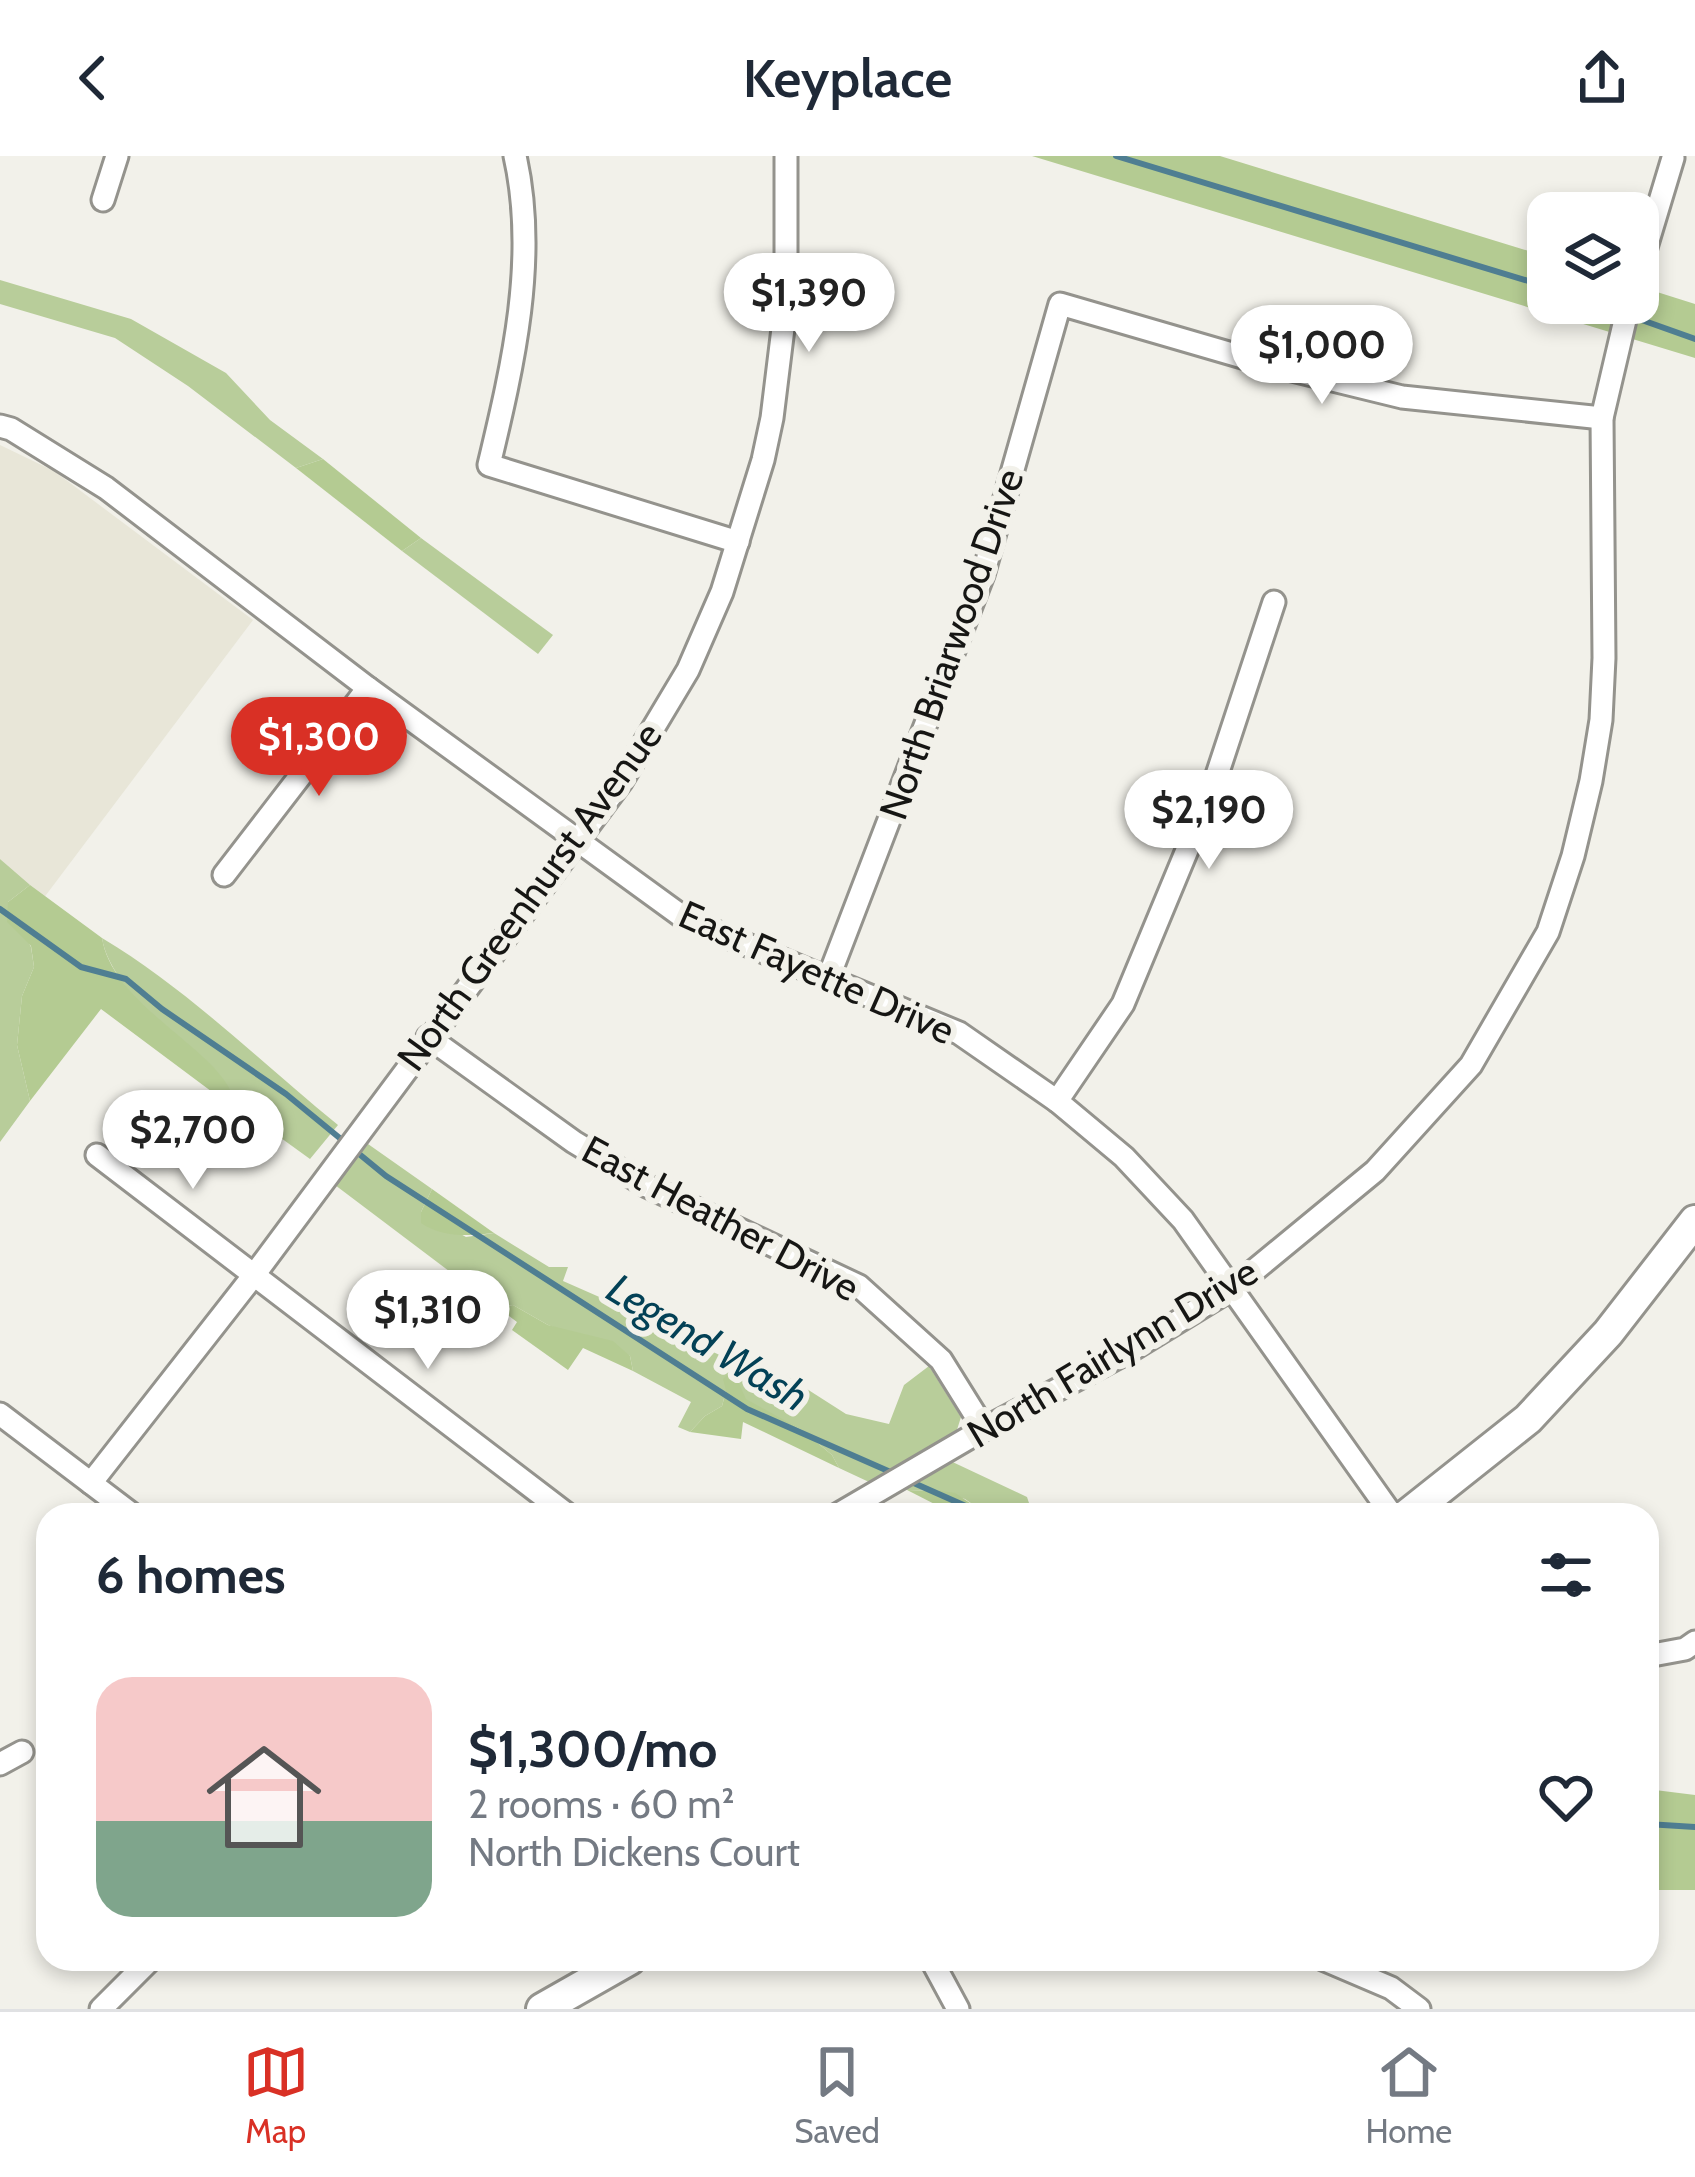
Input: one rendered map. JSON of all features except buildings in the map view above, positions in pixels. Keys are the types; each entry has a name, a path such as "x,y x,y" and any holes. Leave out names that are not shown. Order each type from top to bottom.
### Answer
{"main road":[{"path":"1422,1503 1528,1419 1608,1333 1695,1221"},
{"path":"542,2009 607,1971"}],"street":[{"path":"103,200 117,156"},
{"path":"514,156 522,226 521,294 510,381 489,465 738,542"},
{"name":"North Greenhurst Avenue","path":"91,1483 254,1275 577,842 621,782 688,670 722,592 763,460 778,370 789,232 786,156"},
{"path":"1659,214 1678,159"},
{"name":"North Briarwood Drive","path":"828,979 983,575 1060,304 1263,363 1402,397 1602,418"},
{"name":"North Fairlynn Drive","path":"858,1503 1233,1288 1376,1172 1471,1065 1548,932 1573,856 1601,721 1602,418 1624,324"},
{"name":"East Fayette Drive","path":"0,427 11,429 106,488 368,688 687,920 959,1033 1057,1101 1139,1173 1183,1220 1384,1503"},
{"path":"1057,1101 1124,1004 1212,790 1274,602"},
{"path":"224,875 368,688"},
{"name":"East Heather Drive","path":"428,1037 574,1142 647,1186 859,1286 941,1360 984,1429"},
{"path":"97,1155 552,1503"},
{"path":"0,1414 117,1503"},
{"path":"1659,1654 1695,1642"},
{"path":"0,1764 22,1752"},
{"path":"101,2009 139,1971"},
{"path":"937,1971 958,2009"},
{"path":"1351,1971 1391,1988 1419,2009"}],"shaded area":[{"path":"0,445 54,471 253,620 43,899 0,859"}],"green space":[{"path":"1032,156 1220,156 1527,251 1527,307"},
{"path":"0,280 131,319 226,373 270,420 323,459 296,468 115,338 0,304"},
{"path":"1659,293 1695,304 1695,358 1583,324 1659,324"},
{"path":"323,459 421,538 402,551 296,468"},
{"path":"421,538 553,635 538,654 402,551"},
{"path":"0,859 30,885 8,902 31,947 34,967 22,996 17,1045 30,1101 0,1142"},
{"path":"30,885 102,938 111,964 128,988 216,1070 230,1089 235,1109 101,1009 30,1101 17,1045 22,996 34,967 31,946 7,922 8,902"},
{"path":"102,938 194,1003 338,1125 310,1159 235,1109 235,1096 137,1001 108,958"},
{"path":"368,1144 432,1189 421,1212 466,1237 494,1233 549,1267 568,1267 563,1281 713,1347 711,1351 780,1383 785,1375 846,1414 889,1424 904,1385 929,1366 961,1417 956,1433 927,1450 1027,1497 1029,1503 971,1503 936,1490 909,1491 880,1476 869,1482 839,1468 832,1455 802,1430 726,1391 722,1406 690,1432 678,1427 691,1402 633,1371 630,1356 548,1325 513,1305 498,1308 335,1185"},
{"path":"432,1189 494,1233 447,1234 421,1223"},
{"path":"513,1305 548,1325 613,1341 630,1356 633,1371 583,1348 568,1370 512,1330 517,1322 498,1308"},
{"path":"727,1375 736,1377 746,1399 802,1430 832,1455 839,1468 743,1422 741,1439 690,1432 722,1406"},
{"path":"909,1491 955,1493 970,1503 932,1503"},
{"path":"1659,1790 1695,1795 1695,1890 1659,1890"}],"waterway":[{"path":"1116,156 1527,281"},
{"path":"1653,324 1695,339"},
{"name":"Legend Wash","path":"0,909 81,967 126,979 286,1094 386,1176 747,1409 895,1474"},
{"name":"Legend Wash","path":"907,1480 959,1503"},
{"name":"Legend Wash","path":"1659,1825 1695,1827"}]}
